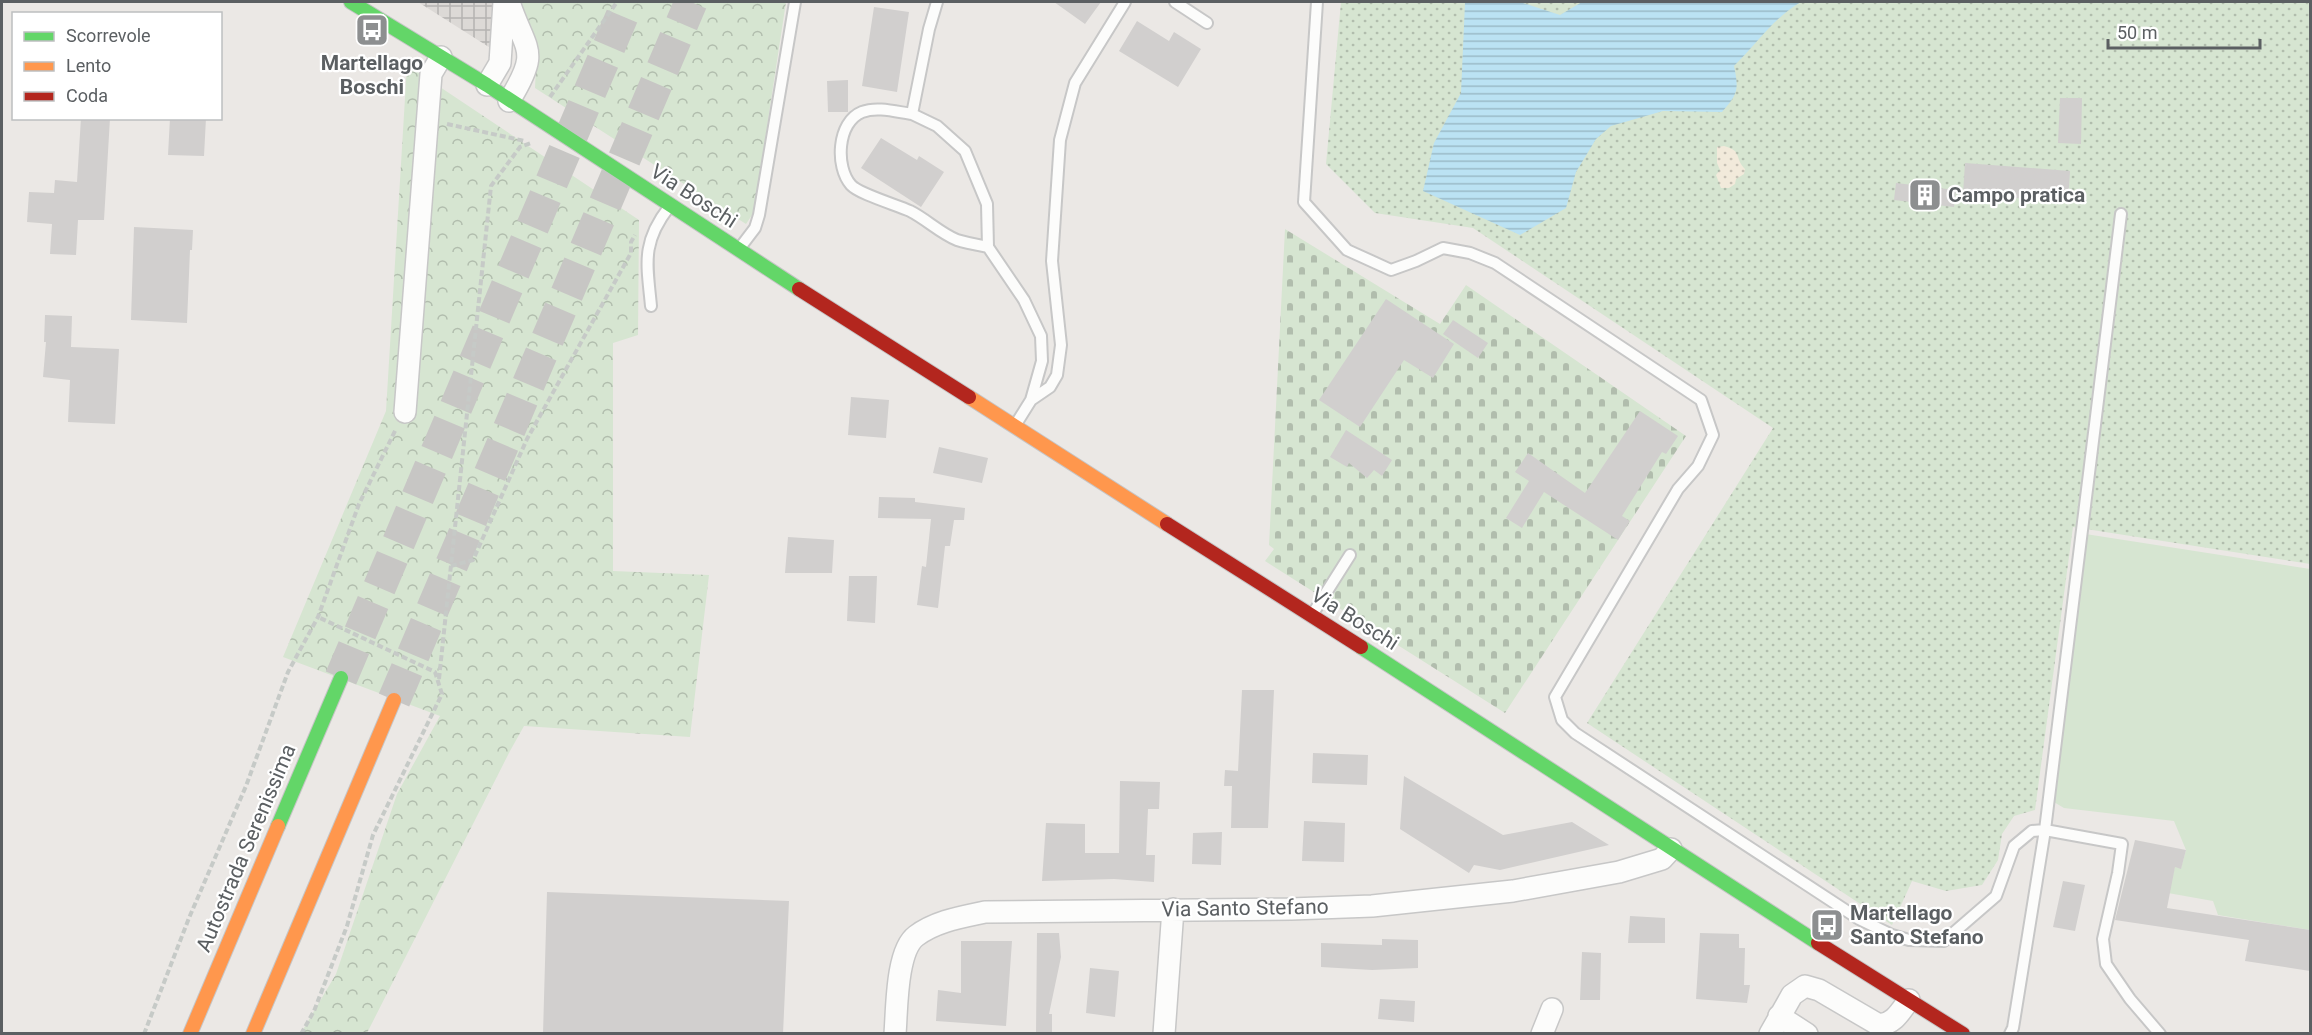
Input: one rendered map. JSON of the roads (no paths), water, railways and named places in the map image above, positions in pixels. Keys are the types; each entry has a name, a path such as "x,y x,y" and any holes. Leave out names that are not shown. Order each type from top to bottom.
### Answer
{"main road":[{"name":"Via Boschi","path":"351,2 487,86 1671,849 1963,1034"},
{"name":"Autostrada Serenissima","path":"190,1034 341,678"},
{"path":"253,1034 394,700"}],"street":[{"path":"487,86 500,63 507,2"},
{"path":"507,2 528,48 529,61 527,70 509,101"},
{"path":"405,412 431,74 441,57"},
{"name":"Via Santo Stefano","path":"895,1034 899,979 904,957 914,937 943,922 985,912 1372,906 1513,891 1619,872 1662,860 1671,849"},
{"path":"1164,1034 1173,909"},
{"path":"1807,1034 1775,1025 1792,995 1805,986 1819,990 1879,1025 1887,1025 1893,1021 1909,1000"},
{"path":"1542,1034 1552,1009"}],"lane":[{"path":"739,250 755,228 759,215 795,2"},
{"path":"912,114 929,29 937,2"},
{"path":"1031,400 1050,387 1057,375 1061,345 1052,261 1060,140 1075,83 1125,2"},
{"path":"1175,2 1207,23"},
{"path":"1317,2 1304,202 1324,226 1347,250 1391,270 1443,248 1470,253 1494,263 1701,400 1713,435 1698,466 1678,489 1555,697 1562,720 1575,733 1859,919 1892,935 1909,940 1944,941 1996,896 2014,846 2032,831 2045,830 2122,844 2103,939 2106,964 2130,999 2160,1034"},
{"path":"988,247 957,240 911,212 852,187 844,174 840,157 842,139 849,121 862,112 886,110 912,114 937,126 965,151 987,204 988,247 1024,300 1041,336 1041,362 1031,400 1014,427"},
{"path":"651,306 646,252 655,227 670,205"},
{"path":"2010,1034 2013,1028 2045,830 2121,214"},
{"path":"1311,615 1350,555"}],"water":[{"path":"1520,2 1560,15 1582,2 1801,2 1782,15 1734,66 1736,91 1722,112 1663,111 1611,126 1596,139 1576,172 1566,208 1520,235 1423,191 1434,143 1461,93 1465,3"}],"tunnel":[{"path":"341,678 628,2"},
{"path":"394,700 691,2"}],"place":[{"name":"Martellago Boschi","path":"372,30"},
{"name":"Campo pratica","path":"1925,195"},
{"name":"Martellago Santo Stefano","path":"1827,925"}]}
